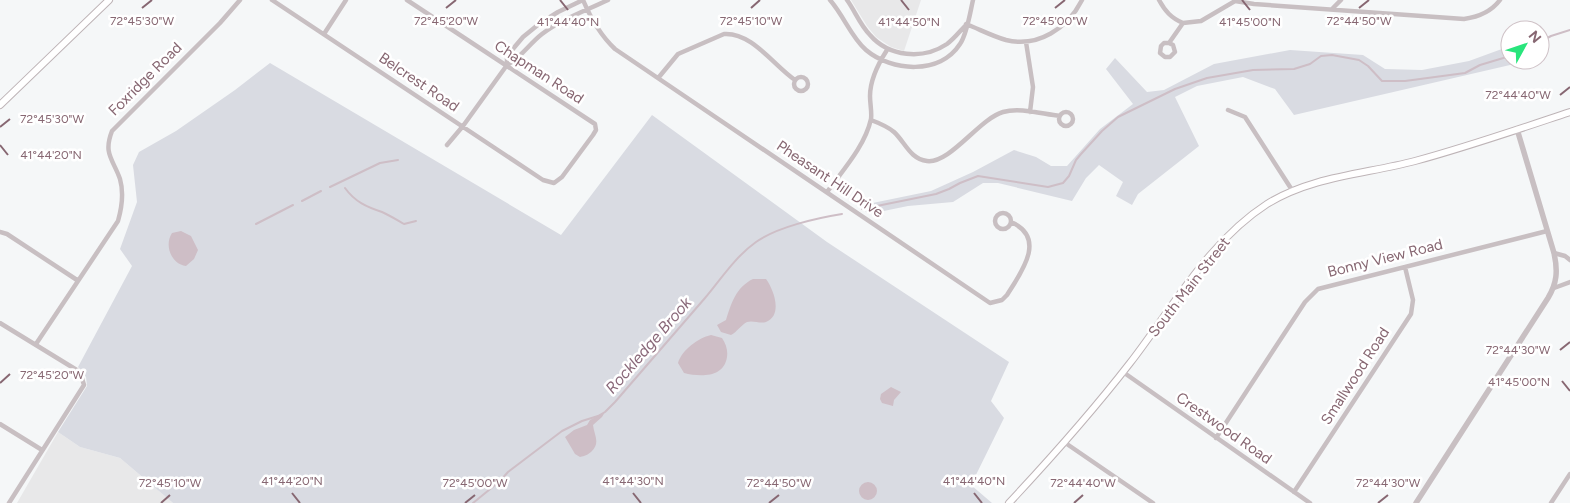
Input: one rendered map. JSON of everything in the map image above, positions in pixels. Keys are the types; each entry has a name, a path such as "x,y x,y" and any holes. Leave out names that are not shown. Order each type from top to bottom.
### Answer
{"main road":[{"path":"0,105 109,0"},
{"name":"South Main Street","path":"1009,503 1123,372 1216,249 1252,215 1292,190 1310,184 1415,161 1570,112"}],"street":[{"name":"Foxridge Road","path":"36,344 118,221 122,209 123,193 120,180 108,151 107,142 112,131 220,23 240,0"},
{"name":"Belcrest Road","path":"272,0 543,180 554,183"},
{"path":"324,34 346,0"},
{"name":"Chapman Road","path":"407,0 595,124 596,130 593,136 562,177 554,183"},
{"path":"507,65 507,56 528,32 558,12 583,0"},
{"name":"Pheasant Hill Drive","path":"583,0 604,39 615,49 990,303 1002,300 1007,295 1026,265 1029,256 1029,245 1026,236 1017,225 1011,222"},
{"path":"447,145 507,65 515,61 540,36 559,22 608,0"},
{"path":"830,0 861,45 880,60 904,66 921,66 940,61 951,54 964,37 973,0"},
{"path":"847,0 864,29 887,50 914,54 933,50 952,40 966,24"},
{"path":"966,24 1006,40 1026,42 1045,36 1058,29 1069,20 1082,0"},
{"path":"1159,0 1164,10 1174,19 1183,23 1201,21 1235,0 1254,4 1333,8 1464,19 1484,14 1500,0"},
{"path":"1333,8 1341,0"},
{"path":"1169,43 1183,23"},
{"path":"659,77 678,54 724,34 730,34 742,36 796,80"},
{"path":"1026,42 1033,87 1030,112"},
{"path":"827,192 861,144 870,120 871,84 880,60 887,50"},
{"path":"1228,110 1245,116 1292,190"},
{"path":"870,120 890,128 917,158 932,161 946,155 996,115 1010,111 1060,116"},
{"path":"1416,503 1554,288 1557,272 1554,253 1517,130"},
{"name":"Bonny View Road","path":"1216,438 1311,294 1322,287 1547,231"},
{"path":"0,232 7,234 77,280"},
{"path":"1554,253 1565,256 1570,260"},
{"name":"Smallwood Road","path":"1294,492 1410,314 1413,300 1405,267"},
{"path":"1554,288 1570,282"},
{"path":"0,324 80,372 84,385 9,503"},
{"name":"Crestwood Road","path":"1123,372 1310,503"},
{"path":"0,424 42,450"},
{"path":"1064,442 1153,503"},
{"path":"1551,503 1570,474"}],"shaded area":[{"path":"851,0 921,0 904,51 891,47 876,37"},
{"path":"1290,50 1363,55 1385,69 1422,70 1469,61 1500,50 1500,67 1294,115 1275,89 1243,77 1197,86 1175,97 1199,146 1138,194 1132,205 1116,196 1123,182 1099,165 1086,178 1072,201 998,183 983,183 953,202 908,206 869,214 858,206 931,191 973,172 1014,150 1036,157 1051,166 1067,166 1100,129 1133,104 1106,69 1115,58 1147,92 1164,90 1214,64"},
{"path":"270,63 561,235 652,115 827,242 1009,362 991,401 1004,418 971,485 992,503 173,503 120,458 80,447 58,432 87,386 86,377 78,367 132,266 120,249 137,202 133,165 139,152 176,131"},
{"path":"181,231 191,236 198,250 194,259 186,266 176,262 169,248 172,233"},
{"path":"753,279 766,279 769,284 776,308 771,319 761,323 747,322 731,335 721,332 717,325 726,320 738,291"},
{"path":"711,335 722,338 725,343 727,357 725,364 721,369 710,374 684,373 678,363 680,358 696,342"},
{"path":"891,387 901,392 894,400 893,406 882,403 880,399 881,394"},
{"path":"605,412 593,425 596,439 594,449 580,457 575,454 565,437"},
{"path":"58,432 80,447 120,458 173,503 17,503"},
{"path":"868,482 874,485 877,491 874,497 868,500 862,497 859,491 862,485"}],"waterway":[{"name":"Rockledge Brook","path":"1550,37 1570,30"},
{"name":"Rockledge Brook","path":"862,209 936,194 978,176 1048,187 1063,183 1069,176 1076,160 1102,131 1118,117 1175,89 1207,78 1253,70 1294,69 1310,64 1321,56 1332,55 1359,60 1368,66 1382,81 1405,81 1465,73 1480,65 1500,59"},
{"path":"330,187 380,163 398,160"},
{"path":"345,188 362,203 404,224 416,221"},
{"path":"302,201 321,191"},
{"path":"256,224 293,205"},
{"name":"Rockledge Brook","path":"473,503 508,472 562,431 605,412 748,248 765,237 786,228 842,214"}]}
